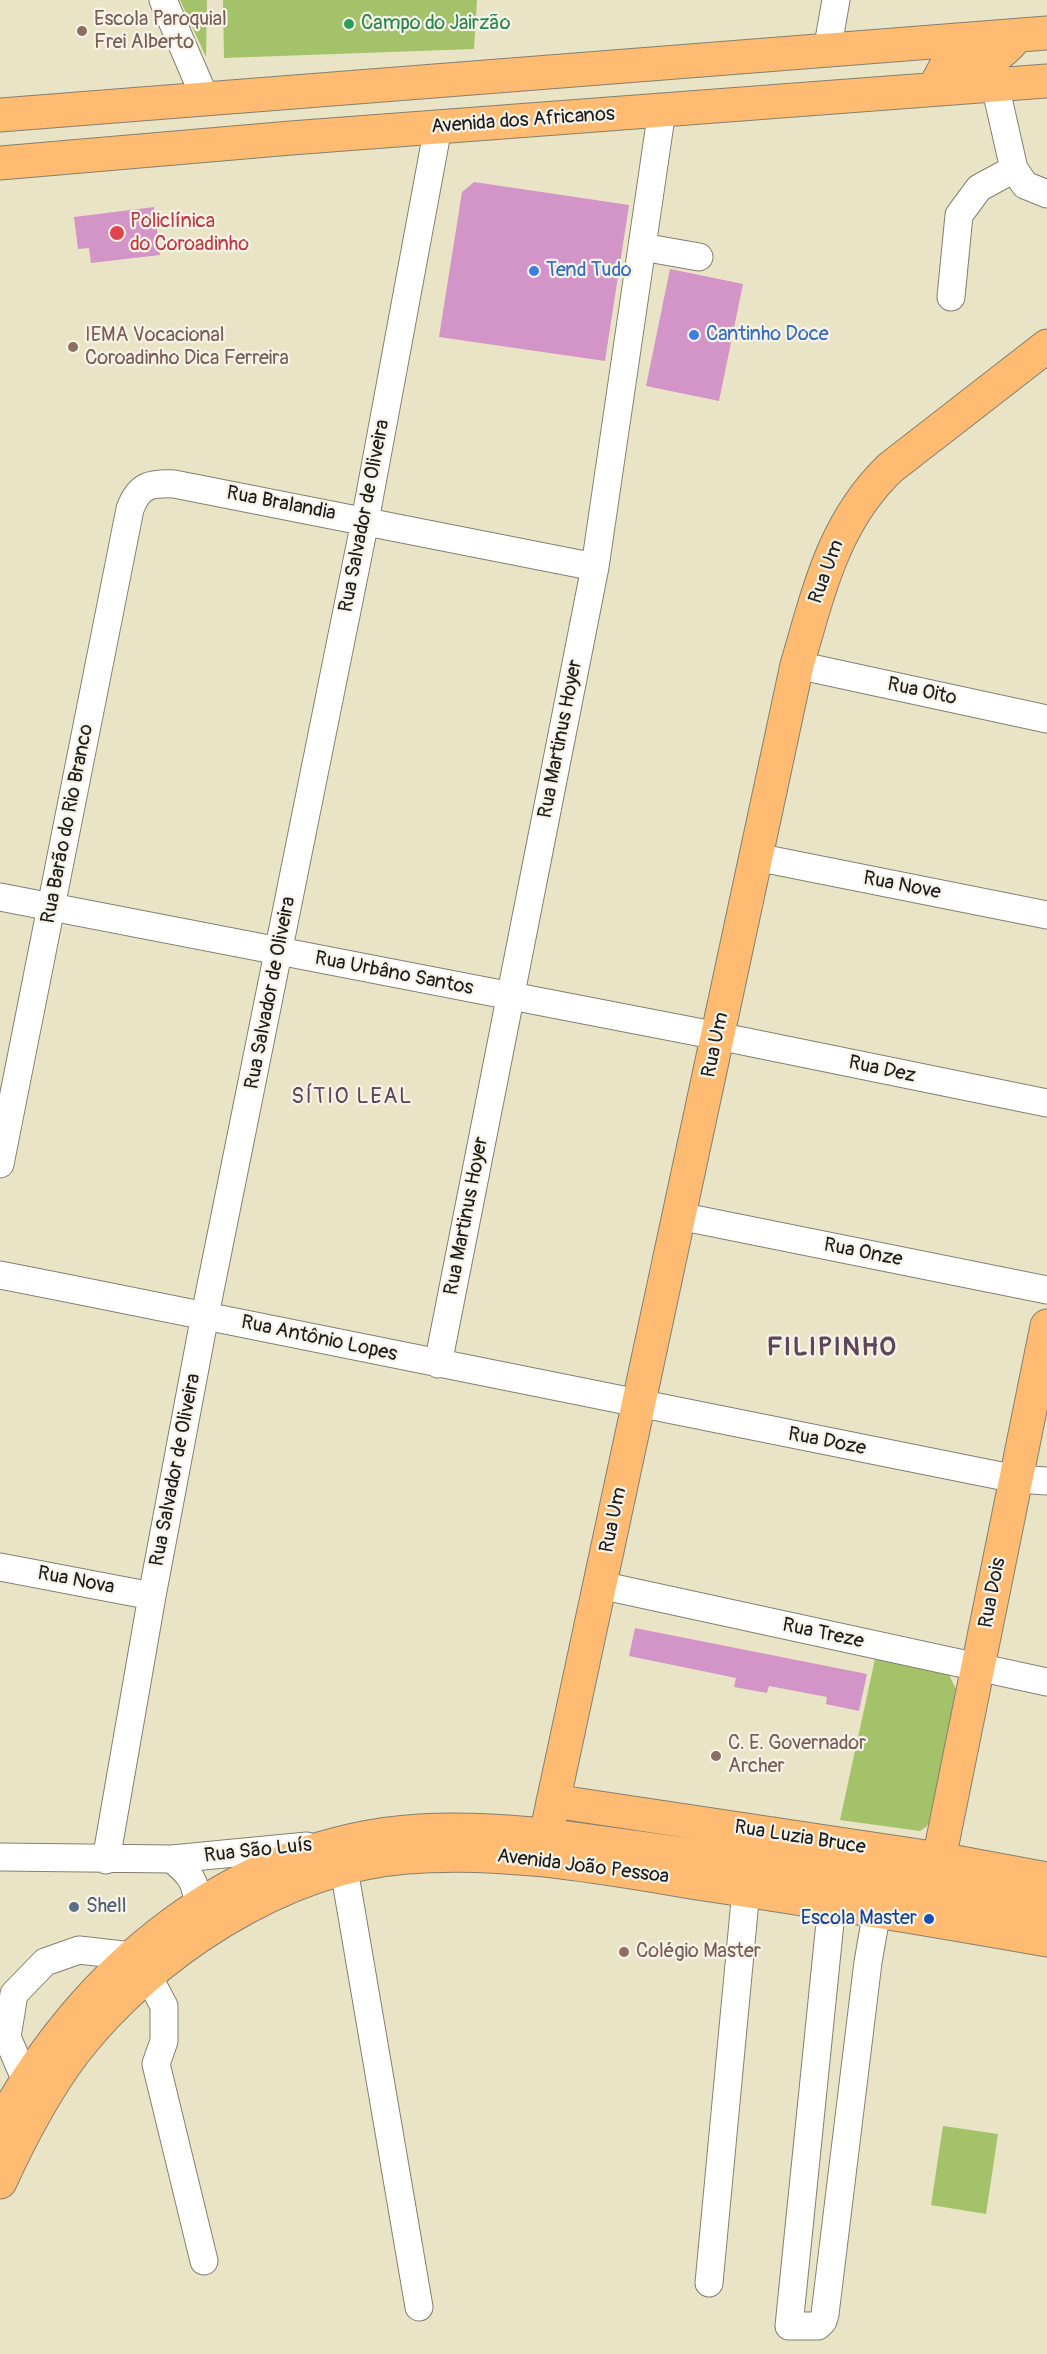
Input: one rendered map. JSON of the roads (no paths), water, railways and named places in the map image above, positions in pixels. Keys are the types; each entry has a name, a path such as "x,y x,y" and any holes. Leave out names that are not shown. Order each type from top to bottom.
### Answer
{"main road":[{"path":"0,93 14,114 1032,35"},
{"path":"940,89 938,81 945,68 987,61 1032,35"},
{"name":"Avenida dos Africanos","path":"0,163 291,138 1047,81"},
{"path":"291,138 287,121 299,109 338,105 390,85"},
{"path":"44,159 85,139 192,129 199,125 206,116 205,98"},
{"name":"Rua Um","path":"546,1835 797,665 823,579 841,534 870,488 890,468 1047,346"},
{"name":"Rua Dois","path":"939,1859 978,1667 1032,1480 1047,1326"},
{"name":"Rua Luzia Bruce","path":"553,1802 939,1859 1047,1879"},
{"name":"Avenida João Pessoa","path":"0,2182 30,2120 74,2053 123,1997 140,1966 191,1942 261,1900 310,1880 344,1856 418,1831 481,1829 546,1835 938,1889 1047,1910"},
{"name":"Avenida João Pessoa","path":"0,2127 26,2081 70,2019 140,1966 198,1905 271,1867 344,1856 475,1855 535,1858 1047,1940"}],"street":[{"path":"163,0 205,98"},
{"path":"827,51 836,0"},
{"path":"995,85 1014,169 1025,185 1047,194"},
{"name":"Rua Martinus Hoyer","path":"438,1364 595,567 662,110"},
{"name":"Rua Salvador de Oliveira","path":"106,1860 152,1596 205,1315 365,521 438,127"},
{"path":"951,297 959,215 979,188 1014,169"},
{"path":"642,248 699,257"},
{"name":"Rua Bralandia","path":"143,488 156,483 174,484 595,567"},
{"name":"Rua Barão do Rio Branco","path":"0,1164 130,509 135,496 143,488"},
{"name":"Rua Oito","path":"797,665 1047,719"},
{"name":"Rua Nove","path":"756,856 1047,915"},
{"name":"Rua Urbâno Santos","path":"0,897 718,1036"},
{"name":"Rua Dez","path":"718,1036 1047,1103"},
{"name":"Rua Onze","path":"679,1216 1047,1290"},
{"name":"Rua Antônio Lopes","path":"0,1275 639,1405"},
{"name":"Rua Doze","path":"639,1405 1032,1480"},
{"name":"Rua Nova","path":"0,1567 152,1596"},
{"name":"Rua Treze","path":"600,1585 1047,1682"},
{"path":"344,1856 419,2307"},
{"name":"Rua São Luís","path":"0,1857 106,1860 344,1856"},
{"name":"Rua São Luís","path":"172,1859 186,1871 195,1884 198,1905"},
{"path":"709,2283 746,1890"},
{"path":"832,1904 789,2326 818,2326 825,2314 868,1962 877,1911"},
{"path":"26,2081 7,2037 14,1994 45,1962 79,1950 140,1966 164,2006 164,2041 156,2064 204,2261"}],"place":[{"name":"Campo do Jairzão","path":"349,24"},
{"name":"Escola Paroquial Frei Alberto","path":"82,31"},
{"name":"Policlínica do Coroadinho","path":"117,233"},
{"name":"Tend Tudo","path":"534,271"},
{"name":"Cantinho Doce","path":"694,335"},
{"name":"IEMA Vocacional Coroadinho Dica Ferreira","path":"73,347"},
{"name":"C. E. Governador Archer","path":"716,1756"},
{"name":"Shell","path":"74,1907"},
{"name":"Escola Master","path":"929,1919"},
{"name":"Colégio Master","path":"624,1952"}],"district":[{"name":"SÍTIO LEAL","path":"352,1097"},
{"name":"FILIPINHO","path":"832,1348"}]}
